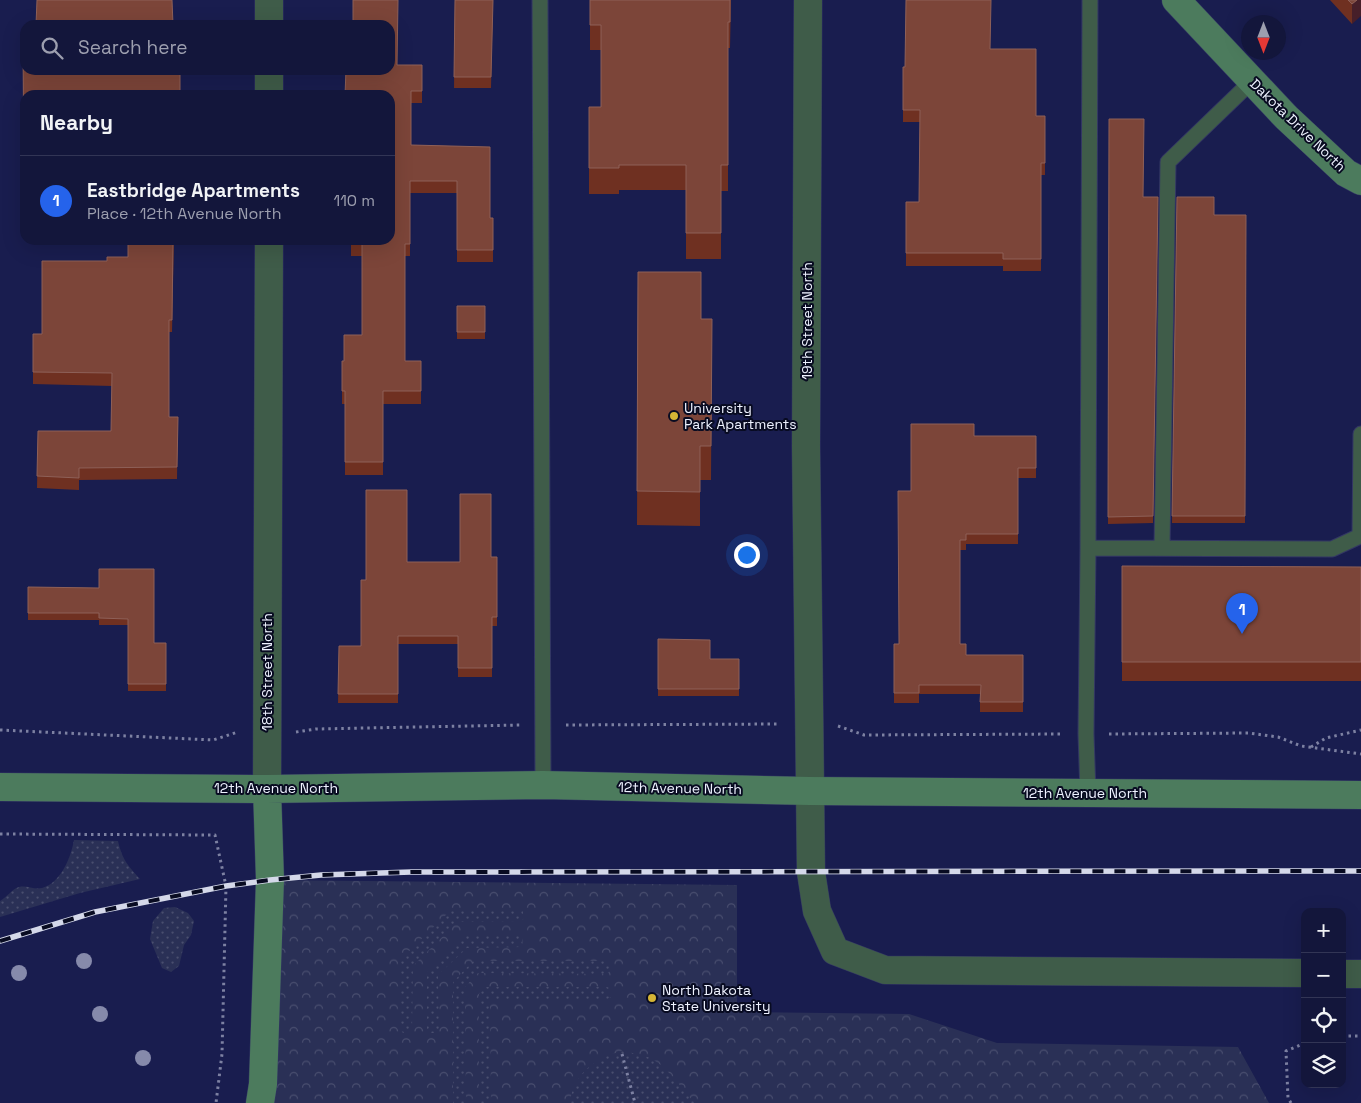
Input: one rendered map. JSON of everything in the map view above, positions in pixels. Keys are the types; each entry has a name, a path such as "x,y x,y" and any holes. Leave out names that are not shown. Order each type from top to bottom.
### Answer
{"main road":[{"name":"Dakota Drive North","path":"1176,0 1286,117 1346,173 1361,181"},
{"name":"12th Avenue North","path":"0,787 267,789 543,785 810,791 1361,795"},
{"name":"18th Street North","path":"260,1103 263,1084 270,880 267,789"}],"street":[{"path":"269,20 270,0"},
{"name":"19th Street North","path":"808,0 806,446 811,872 817,911 835,951 885,970 1301,973"},
{"path":"269,75 269,90"},
{"name":"18th Street North","path":"267,789 268,245"},
{"path":"1346,974 1361,974"}],"lane":[{"path":"540,0 543,785"},
{"path":"1088,793 1086,734 1090,0"},
{"path":"1162,548 1168,162 1252,81"},
{"path":"1088,548 1332,549 1360,536 1361,434"}],"path":[{"path":"0,730 213,740 235,732 300,732 316,729 542,725 833,724 864,735 1249,733 1278,737 1301,746 1361,754"},
{"path":"1310,747 1326,738 1361,730"},
{"path":"0,834 215,835 226,886 222,1054 216,1103"},
{"path":"1346,1036 1361,1036"},
{"path":"1291,1103 1288,1098 1286,1052 1303,1043"},
{"path":"622,1054 635,1103"}],"green space":[{"path":"74,840 118,841 126,862 140,879 80,893 0,917 0,901 14,890 19,887 42,888 55,881 68,861"},
{"path":"270,880 737,885 737,1012 909,1014 997,1043 1238,1047 1269,1103 260,1103"},
{"path":"175,907 188,913 194,921 191,935 184,945 179,966 171,972 162,968 150,939 153,921 164,908"},
{"path":"520,909 523,911 523,919 519,921 457,922 413,966 412,1029 410,1033 403,1033 400,1029 401,959 451,910"},
{"path":"520,935 523,937 522,947 467,948 438,975 439,1030 437,1033 430,1033 427,1030 427,972 464,936"},
{"path":"473,961 606,961 610,963 610,971 606,974 478,973 465,987 466,1103 453,1103 453,982"},
{"path":"486,987 607,987 611,989 611,997 607,999 492,999 490,1002 491,1103 479,1103 479,994"},
{"path":"622,1051 644,1056 657,1062 695,1103 570,1103 576,1083 587,1068 603,1058"}],"building":[{"path":"37,0 172,0 173,20 36,20"},
{"path":"353,0 398,0 397,65 422,65 422,91 411,91 411,145 490,147 490,218 493,218 493,250 457,250 457,181 410,181 410,244 405,244 405,361 421,361 421,391 383,391 383,462 345,462 345,391 342,391 342,361 344,361 344,335 362,335 362,245 395,245 395,90 345,90 346,75 395,75 395,20 353,20"},
{"path":"455,0 493,0 491,77 454,77"},
{"path":"590,0 730,0 730,22 728,22 728,165 721,165 721,233 686,233 686,165 619,165 619,168 589,168 589,107 601,107 601,25 590,25"},
{"path":"906,0 991,0 990,49 1036,49 1036,116 1045,116 1045,163 1041,163 1041,259 1003,259 1003,253 906,253 906,202 919,202 920,110 903,110"},
{"path":"1348,0 1357,0 1352,4"},
{"path":"23,75 180,75 180,90 23,90"},
{"path":"1109,119 1144,119 1143,197 1158,197 1153,516 1108,517"},
{"path":"1177,197 1214,197 1214,215 1246,215 1245,516 1172,516"},
{"path":"128,245 173,245 172,320 169,320 169,417 178,417 177,467 79,468 79,478 37,476 38,431 111,431 112,373 33,372 33,334 42,334 42,261 107,261 107,257 128,257"},
{"name":"University Park Apartments","path":"638,272 701,272 701,319 712,319 711,446 700,446 700,492 637,491"},
{"path":"457,306 485,306 485,332 457,332"},
{"path":"911,424 974,424 974,436 1036,436 1036,468 1018,468 1018,534 966,534 966,540 960,540 960,644 966,644 966,655 1023,655 1023,702 980,702 981,685 919,685 919,693 894,693 894,644 899,644 898,491 911,491"},
{"path":"366,490 407,490 407,562 460,562 460,494 491,494 491,557 497,557 497,617 492,617 492,668 458,668 458,636 398,636 398,694 338,694 339,646 361,646 361,580 366,580"},
{"path":"1122,566 1361,567 1361,662 1122,662"},
{"path":"99,569 154,569 154,643 166,643 166,684 128,684 128,619 99,618 99,613 28,613 28,587 99,588"},
{"path":"658,639 710,640 710,659 739,659 739,689 658,689"}],"railway":[{"path":"0,941 95,912 226,886 321,875 411,872 1361,871"}],"place":[{"name":"University Park Apartments","path":"674,416"},
{"name":"Eastbridge Apartments","path":"1242,634"},
{"name":"North Dakota State University","path":"652,998"}]}
